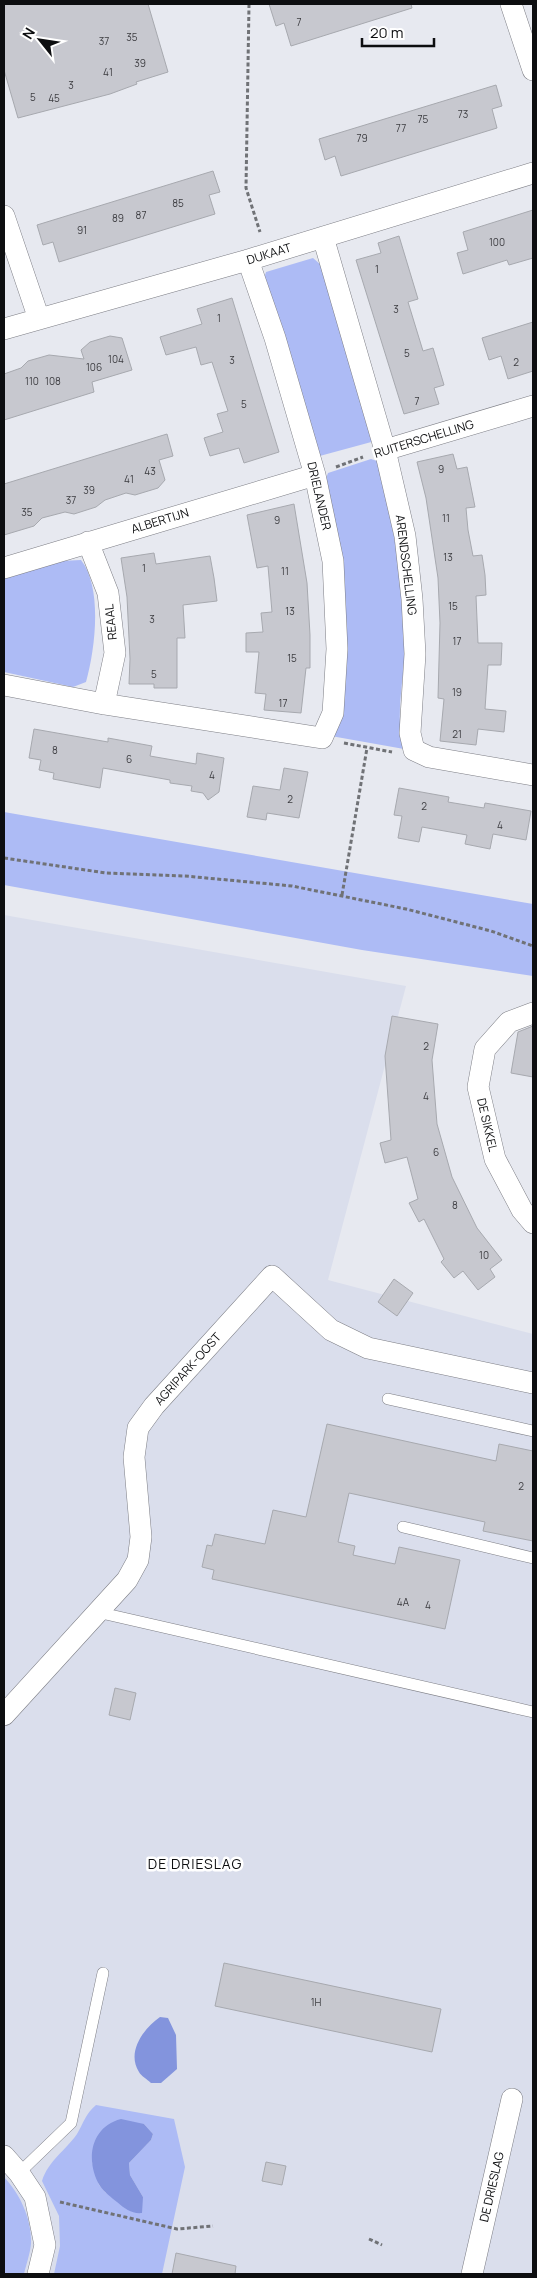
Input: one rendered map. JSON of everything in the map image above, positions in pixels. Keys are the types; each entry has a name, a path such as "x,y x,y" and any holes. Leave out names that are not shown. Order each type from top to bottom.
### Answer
{"street":[{"path":"511,4 533,70"},
{"name":"DUKAAT","path":"4,329 257,258 533,173"},
{"path":"4,216 39,319"},
{"name":"ARENDSCHELLING","path":"323,237 385,450 404,536 412,599 415,654 410,733 414,750"},
{"name":"DRIELANDER","path":"257,258 275,338 315,475 333,561 337,649 333,713 322,738"},
{"name":"RUITERSCHELLING","path":"385,450 533,406"},
{"name":"ALBERTIJN","path":"4,568 315,475"},
{"name":"REAAL","path":"88,542 108,593 115,653 104,704"},
{"path":"4,685 104,704 322,738"},
{"path":"414,750 429,757 533,775"},
{"name":"DE SIKKEL","path":"533,1012 509,1022 485,1049 478,1087 495,1159 522,1210 533,1223"},
{"name":"AGRIPARK-OOST","path":"4,1715 127,1580 138,1560 141,1537 134,1457 138,1428 154,1406 272,1276 331,1330 368,1348 533,1383"},
{"name":"DE DRIESLAG","path":"472,2274 512,2099"},
{"path":"4,2156 19,2173 35,2197 44,2245 38,2274"}],"lane":[{"path":"388,1399 533,1431"},
{"path":"403,1527 533,1558"},
{"path":"97,1612 533,1712"},
{"path":"19,2173 71,2123 103,1973"}],"path":[{"path":"249,4 246,68 246,188 257,258"},
{"name":"RUITERSCHELLING","path":"315,475 385,450"},
{"path":"322,738 367,748 405,753 414,750"},
{"path":"342,895 367,748"},
{"path":"4,858 106,873 185,876 292,886 406,909 491,931 533,946"},
{"path":"35,2197 178,2229 213,2226"},
{"path":"369,2239 382,2245"}],"shaded area":[{"path":"313,258 321,265 375,441 316,457 263,282 266,272"},
{"path":"371,459 380,462 397,552 403,597 405,656 400,723 404,749 331,736 325,481 328,473"},
{"path":"81,560 88,572 95,602 94,637 86,682 73,687 4,672 4,578 61,561"},
{"path":"4,812 533,904 533,976 362,950 4,885"},
{"path":"4,915 406,986 328,1280 533,1334 533,2274 4,2274"},
{"path":"160,2017 168,2018 176,2035 177,2069 161,2083 151,2083 139,2072 135,2057 136,2049 148,2027"},
{"path":"96,2105 174,2119 185,2167 162,2274 54,2274 60,2246 59,2216 42,2181 48,2167 73,2140","holes":["144,2124 153,2134 151,2140 129,2163 130,2175 143,2197 106,2193 99,2185 92,2162"]},
{"path":"121,2119 144,2124 153,2134 151,2140 129,2163 130,2175 143,2197 142,2213 135,2213 123,2207 106,2193 95,2176 92,2156 93,2146 97,2137 111,2123"},
{"path":"4,2177 20,2199 29,2225 31,2244 24,2274 4,2274"}],"building":[{"path":"4,4 148,4 168,72 136,82 137,84 110,94 18,118 4,70"},
{"path":"269,4 411,4 412,8 291,46 284,23 276,26"},
{"path":"496,85 502,106 492,109 497,128 341,176 335,156 325,160 319,139"},
{"path":"213,171 220,192 209,195 215,214 59,262 53,242 43,245 37,225"},
{"path":"533,210 533,258 509,265 507,260 463,274 457,253 468,250 463,232"},
{"path":"399,236 418,299 408,302 423,351 433,348 444,385 434,388 439,404 404,414 356,260 381,253 378,243"},
{"path":"232,298 279,452 244,463 239,448 210,456 204,438 223,432 217,414 228,411 212,362 201,365 196,347 166,355 160,337 202,324 197,309"},
{"path":"533,322 533,371 508,379 501,356 489,360 482,338"},
{"path":"110,336 122,338 132,370 92,382 94,392 4,420 4,374 21,368 28,361 49,355 84,359 81,350 90,342"},
{"path":"167,434 173,456 159,460 165,480 158,488 135,495 126,493 105,500 96,507 74,514 65,512 42,518 34,526 4,535 4,484"},
{"path":"453,454 457,469 467,467 475,507 466,508 468,530 473,556 482,555 485,575 486,595 476,596 478,643 502,643 501,665 488,665 485,709 506,711 504,732 478,729 476,745 440,741 444,699 438,698 440,623 438,578 426,498 417,462"},
{"path":"294,504 307,583 310,635 310,668 306,668 301,713 264,710 266,694 255,693 259,652 246,652 246,633 263,632 261,613 272,612 268,566 257,568 247,515"},
{"path":"154,553 156,564 210,556 214,578 217,601 183,605 185,638 177,638 177,688 154,688 154,684 129,684 130,659 127,597 121,558"},
{"path":"34,729 108,742 108,738 152,746 150,756 196,764 197,753 224,758 219,792 208,800 203,793 191,791 192,786 170,783 170,780 103,768 100,788 53,779 54,773 39,770 41,760 29,758"},
{"path":"284,768 308,772 299,818 267,813 266,820 247,817 253,786 280,790"},
{"path":"399,788 449,797 448,802 484,808 485,803 531,811 526,840 493,834 490,849 465,844 467,835 422,827 419,842 398,838 402,816 394,815"},
{"path":"392,1016 438,1024 432,1060 437,1124 452,1177 477,1228 502,1260 490,1269 495,1277 478,1290 463,1271 454,1278 441,1262 444,1259 424,1219 419,1222 409,1203 418,1199 407,1157 385,1163 380,1143 391,1140 385,1056"},
{"path":"533,1026 533,1077 511,1073 518,1032"},
{"path":"394,1279 413,1293 397,1316 378,1302"},
{"path":"327,1424 496,1461 499,1444 533,1451 533,1541 483,1531 485,1522 349,1493 338,1542 355,1546 353,1555 395,1564 399,1547 460,1560 445,1629 212,1579 214,1570 202,1567 207,1545 212,1546 215,1534 265,1544 273,1510 306,1517"},
{"path":"115,1688 136,1693 130,1720 109,1715"},
{"path":"224,1963 441,2009 432,2052 215,2006"},
{"path":"266,2162 286,2166 282,2185 262,2181"},
{"path":"176,2253 236,2266 235,2274 172,2274"}],"district":[{"name":"DE DRIESLAG","path":"195,1864"}]}
